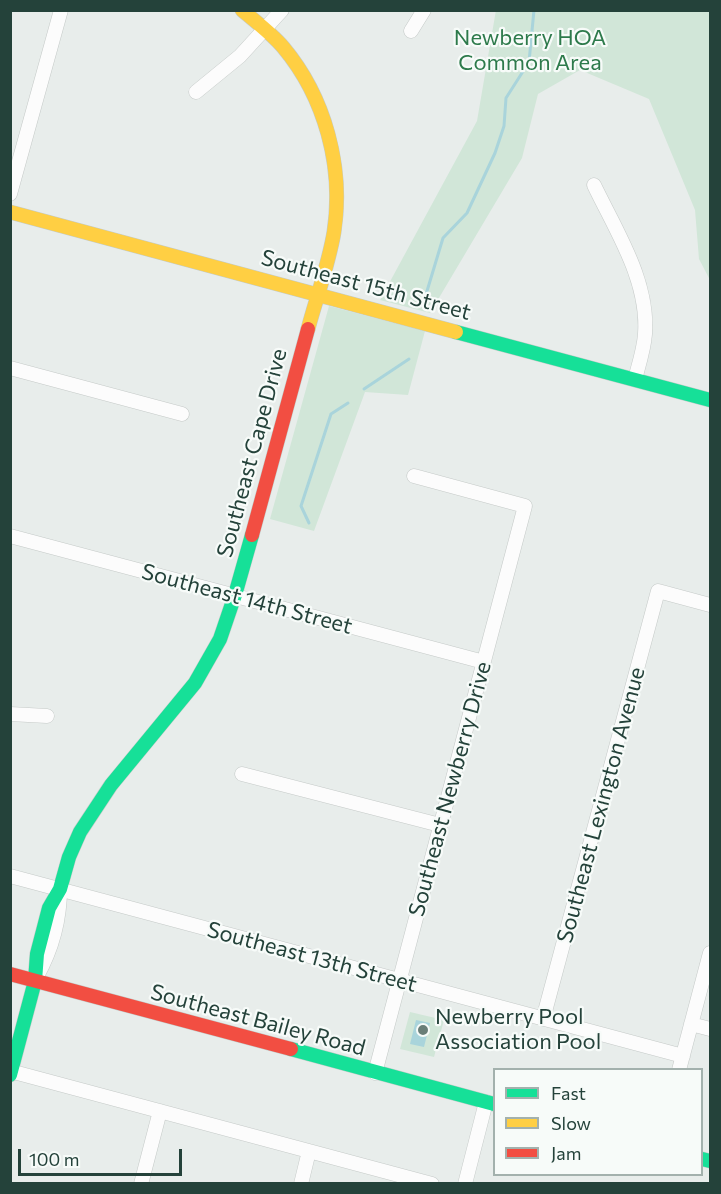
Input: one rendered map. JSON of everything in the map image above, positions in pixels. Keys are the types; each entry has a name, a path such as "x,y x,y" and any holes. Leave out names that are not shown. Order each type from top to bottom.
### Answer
{"street":[{"path":"10,194 61,10"},
{"name":"Southeast Cape Drive","path":"11,1072 34,981 37,954 49,908 60,890 69,856 80,832 111,785 195,683 220,639 235,596 332,243 337,210 337,187 330,143 321,112 305,80 284,48 242,10"},
{"path":"196,92 240,56 282,10"},
{"path":"411,31 424,10"},
{"path":"594,185 631,262 643,303 645,333 635,379"},
{"name":"Southeast 15th Street","path":"10,212 711,400"},
{"path":"10,368 182,414"},
{"name":"Southeast Newberry Drive","path":"375,1073 525,506 414,476"},
{"name":"Southeast 14th Street","path":"10,536 484,662"},
{"name":"Southeast Lexington Avenue","path":"543,1019 658,591 711,605"},
{"path":"10,714 47,716"},
{"path":"242,774 440,825"},
{"name":"Southeast 13th Street","path":"10,876 543,1019 681,1063"},
{"path":"681,1063 711,953"},
{"name":"Southeast Bailey Road","path":"10,974 490,1103"},
{"path":"691,1024 711,1029"},
{"path":"11,1072 432,1184"},
{"path":"465,1184 490,1103"},
{"path":"141,1184 160,1111"},
{"path":"301,1184 309,1151"}],"green space":[{"name":"Newberry HOA Common Area","path":"496,10 710,11 710,280 699,259 695,210 649,99 580,70 538,94 522,158 430,313 380,300 477,121"},
{"path":"329,306 425,331 408,395 365,392 314,531 270,519"},
{"name":"Newberry Pool Association Pool","path":"410,1012 444,1020 434,1057 400,1049"}],"water":[{"name":"Newberry Pool Association Pool","path":"416,1020 430,1023 424,1047 410,1044"}],"waterway":[{"path":"424,301 443,238 467,213 495,153 504,126 506,98 529,62 534,10"},
{"path":"364,389 409,359"},
{"path":"309,523 301,506 331,414 348,403"}],"traffic: fast":[{"path":"456,332 710,400"},
{"path":"10,1075 35,981 37,954 49,908 60,889 69,857 80,832 111,785 195,683 220,639 252,535"},
{"path":"291,1049 493,1104"},
{"path":"703,1159 710,1161"}],"traffic: slow":[{"path":"242,10 283,47 298,67 320,110 333,158 336,183 334,232 308,329"},
{"path":"10,212 456,332"}],"traffic: jam":[{"path":"252,535 308,329"},
{"path":"10,974 291,1049"}],"place":[{"name":"Newberry Pool Association Pool","path":"423,1030"}]}
